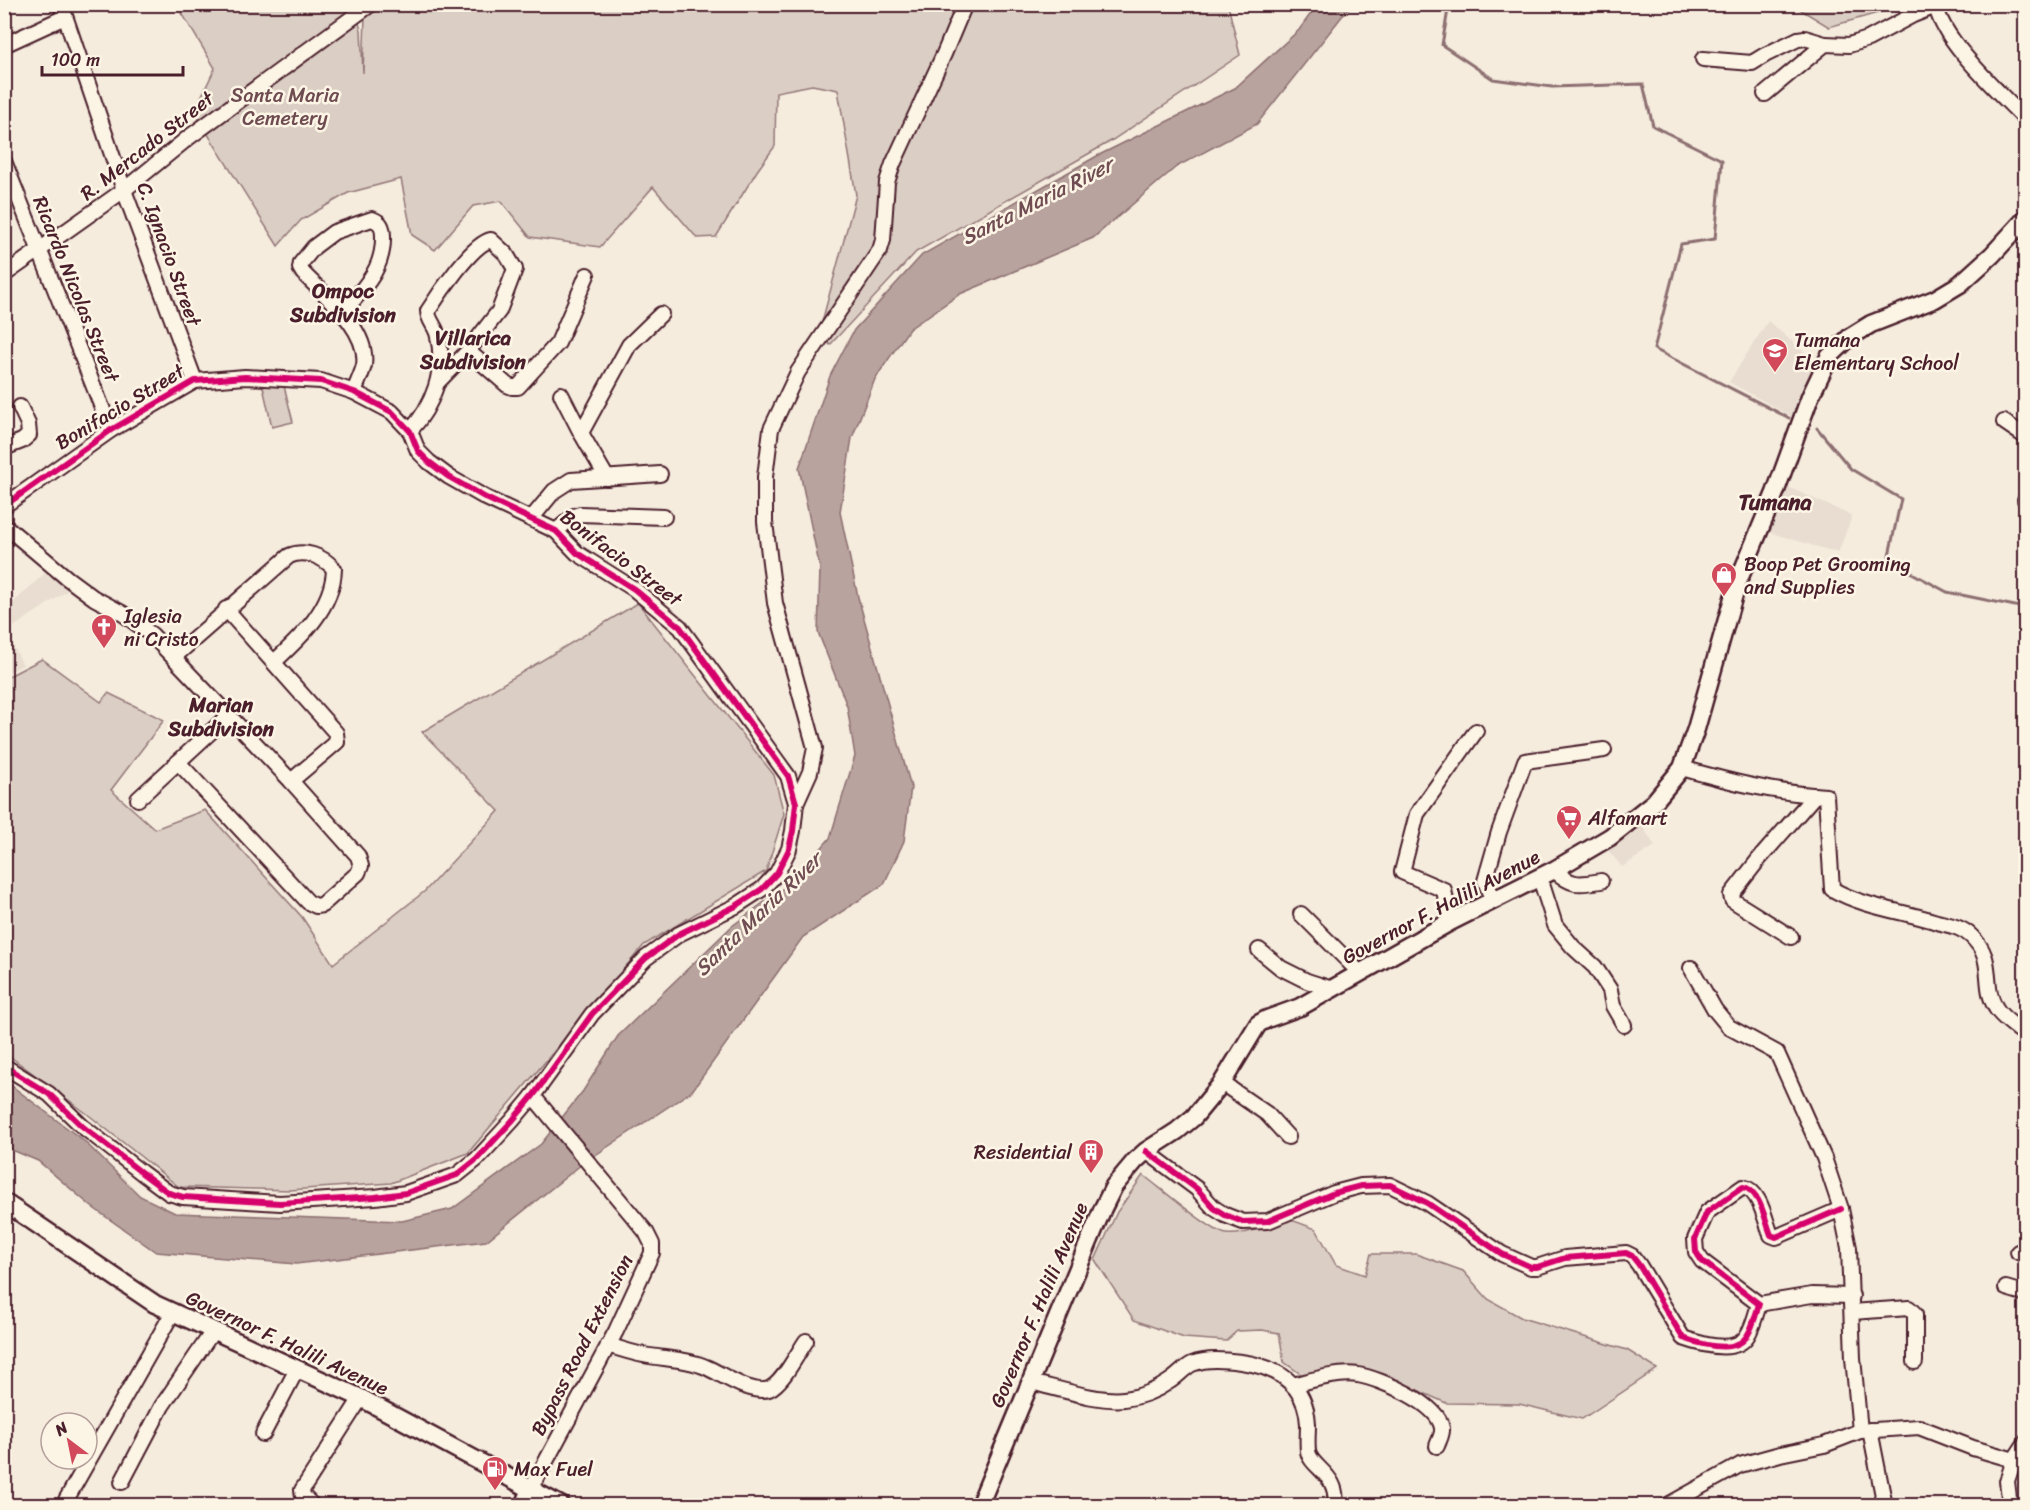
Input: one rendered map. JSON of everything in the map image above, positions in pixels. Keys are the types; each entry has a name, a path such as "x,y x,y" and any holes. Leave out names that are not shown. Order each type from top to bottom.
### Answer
{"main road":[{"name":"Governor F. Halili Avenue","path":"979,1506 1103,1208 1124,1172 1146,1151 1178,1131 1194,1117 1222,1083 1258,1024 1300,1007 1450,922 1547,874 1610,837 1654,802 1682,768 1696,729 1737,584 1810,397 1829,357 1850,337 1871,324 1935,300 1960,284 2025,220"},
{"name":"Governor F. Halili Avenue","path":"4,1202 154,1304 360,1398 562,1506"},
{"name":"Bypass Road Extension","path":"524,1506 531,1490"}],"street":[{"name":"R. Mercado Street","path":"4,275 124,190 197,131 371,4"},
{"path":"4,1066 50,1094 82,1126 169,1193 183,1197 226,1201 280,1203 406,1193 457,1175 477,1159 533,1096 592,1014 646,958 679,934 736,906 762,889 777,873 789,849 796,803 810,772 815,748 775,603 765,522 765,477 771,429 798,372 880,250 883,240 887,182 893,164 965,4"},
{"path":"2023,4 2025,9"},
{"path":"1703,59 1752,63 1798,39 1805,38 1826,44 1849,45 1868,39 1936,5 1939,20 1951,40 2025,120"},
{"name":"C. Ignacio Street","path":"63,10 124,190 195,381"},
{"path":"4,45 63,10"},
{"path":"1765,94 1826,44"},
{"name":"Ricardo Nicolas Street","path":"4,161 111,430"},
{"path":"342,313 375,275 381,260 384,249 383,227 378,221 372,219 334,232 314,247 301,263 300,268 356,329 362,345 364,364 354,392"},
{"path":"410,431 426,412 437,383 440,348 438,334 428,316 428,311 463,263 486,241 491,240 506,254 515,269 499,311 468,351 437,383"},
{"path":"468,351 507,385 518,387 523,384 558,343 587,275"},
{"path":"581,433 629,345 661,314"},
{"name":"Bonifacio Street","path":"4,506 111,430 195,381 245,377 321,381 354,392 392,412 410,431 418,451 449,477 486,498 556,531 577,553 634,589 680,627 788,776 796,803"},
{"path":"561,394 607,478"},
{"path":"4,448 22,441 29,435 30,429 20,407"},
{"path":"2004,422 2025,436"},
{"path":"531,519 554,491 563,483 571,480 660,474"},
{"path":"556,531 574,516 580,514 664,517"},
{"path":"4,525 94,598 142,626 174,656 361,861 358,873 322,905 316,906 308,902 178,762"},
{"path":"174,656 289,556 303,552 325,560 334,569 334,578 322,609 308,631 274,662"},
{"path":"226,609 338,738 337,742 291,782"},
{"path":"138,799 230,716"},
{"path":"1450,922 1444,890 1402,872 1417,814 1476,731"},
{"path":"1492,900 1485,881 1499,832 1525,761 1604,750"},
{"path":"1682,768 1741,785 1820,796"},
{"path":"1791,937 1732,900 1731,895 1759,859 1820,796"},
{"path":"1820,796 1832,889 1854,900 1962,929 1970,934 1983,953 1989,970 1990,994 1995,1007 2019,1030"},
{"path":"1547,874 1583,884 1600,881"},
{"path":"1547,874 1556,925 1573,947 1595,967 1610,990 1613,1006 1624,1025"},
{"path":"1301,914 1360,974"},
{"path":"1259,950 1281,968 1307,981 1332,989"},
{"path":"1691,968 1715,1010 1729,1027 1777,1053 1824,1158 1841,1209 1849,1248 1853,1358 1865,1430 1885,1506"},
{"path":"1222,1083 1267,1114 1288,1137"},
{"name":"Bypass Road Extension","path":"531,1490 608,1345 652,1253 652,1244 646,1232 533,1096"},
{"path":"1146,1151 1197,1189 1214,1208 1244,1222 1268,1221 1334,1193 1361,1186 1390,1185 1426,1203 1502,1254 1531,1267 1565,1258 1626,1253 1632,1256 1639,1265 1679,1333 1683,1338 1691,1341 1726,1347 1738,1345 1747,1336 1759,1304"},
{"path":"1841,1209 1776,1237 1771,1235 1755,1195 1743,1187 1707,1212 1695,1239 1696,1252 1702,1261 1759,1304 1812,1295 1852,1296"},
{"path":"2006,1288 2025,1294"},
{"path":"1852,1312 1912,1309 1915,1314 1916,1362"},
{"path":"66,1500 172,1312"},
{"path":"122,1482 162,1406 213,1331"},
{"path":"608,1345 642,1355 674,1359 706,1367 726,1378 757,1390 768,1389 778,1382 806,1341"},
{"path":"1030,1383 1091,1396 1122,1399 1151,1394 1190,1365 1204,1361 1227,1360 1256,1364 1276,1370 1293,1385 1304,1405 1308,1455 1333,1484 1336,1497 1335,1506"},
{"path":"263,1434 297,1369"},
{"path":"1293,1385 1328,1377 1357,1375 1388,1384 1416,1398 1439,1419 1443,1431 1437,1446"},
{"path":"313,1506 303,1496 302,1490 360,1398"},
{"path":"1666,1506 1740,1465 1824,1445 1865,1430 1919,1427 1973,1448 2014,1460"},
{"path":"2010,1506 2007,1481 2014,1460 2025,1442"}],"shaded area":[{"name":"Tumana Elementary School","path":"1768,321 1819,365 1796,419 1729,382"},
{"path":"1788,487 1852,516 1838,553 1768,532"},
{"path":"47,571 67,591 6,632 23,665 5,674 5,594 14,602"},
{"path":"1639,821 1655,846 1622,867 1606,848"}],"green space":[{"name":"Santa Maria Cemetery","path":"361,4 1228,5 1240,55 1111,141 916,252 830,345 819,333 856,195 838,90 812,85 776,92 775,146 716,237 697,238 653,187 600,247 530,237 501,201 473,206 435,250 412,235 401,179 348,193 301,220 278,246 194,112 215,68 177,5 354,5 361,30 363,73 365,16"},
{"path":"1793,5 1899,5 1899,7 1829,27"},
{"path":"283,382 293,422 272,427 263,387"},
{"path":"638,603 774,775 784,814 766,871 644,945 468,1153 391,1183 290,1190 179,1187 86,1113 5,1055 5,678 42,659 101,702 108,693 164,720 111,790 155,829 205,810 302,917 333,964 425,891 499,811 422,732"},
{"path":"1143,1175 1198,1218 1220,1232 1243,1233 1290,1215 1294,1221 1316,1229 1336,1265 1365,1275 1371,1254 1416,1254 1463,1271 1488,1299 1522,1318 1627,1350 1657,1369 1582,1419 1519,1404 1446,1403 1390,1378 1347,1367 1302,1375 1284,1362 1279,1333 1262,1330 1237,1331 1226,1341 1184,1338 1134,1320 1095,1260 1117,1212"}],"water":[{"name":"Santa Maria River","path":"1317,5 1351,5 1257,124 1176,167 1093,238 960,294 909,329 875,379 852,438 840,512 858,597 911,787 904,841 884,884 803,937 692,1091 582,1164 486,1241 296,1264 156,1252 92,1207 38,1161 5,1147 4,1080 84,1141 140,1196 175,1213 402,1221 452,1209 541,1144 583,1091 618,1036 732,926 794,880 830,838 855,756 847,706 818,632 820,569 799,468 830,376 854,330 922,255 1097,156 1235,88 1299,30"}],"waterway":[{"path":"1449,4 1442,45 1493,79 1552,87 1643,84 1653,126 1722,160 1715,239 1681,244 1654,349 1789,418"},
{"path":"1817,428 1851,469 1901,499 1888,560 1947,592 2020,607 2026,611"}],"cycle path":[{"path":"4,506 111,430 195,381 245,377 321,381 354,392 392,412 410,431 418,451 449,477 486,498 556,531 577,553 634,589 680,627 788,776 796,803 789,849 777,873 762,889 736,906 679,934 646,958 592,1014 533,1096 477,1159 457,1175 406,1193 280,1203 183,1197 169,1193 82,1126 49,1094 4,1066"},
{"path":"1146,1151 1197,1189 1214,1208 1243,1222 1268,1221 1334,1193 1361,1186 1390,1185 1427,1203 1502,1254 1531,1267 1565,1258 1626,1253 1632,1256 1639,1265 1683,1338 1698,1343 1726,1347 1742,1342 1747,1336 1759,1304 1702,1261 1696,1252 1695,1239 1707,1212 1743,1187 1749,1189 1758,1200 1771,1235 1776,1237 1841,1209"}],"place":[{"name":"Tumana Elementary School","path":"1775,374"},
{"name":"Boop Pet Grooming and Supplies","path":"1724,598"},
{"name":"Iglesia ni Cristo","path":"104,650"},
{"name":"Alfamart","path":"1569,841"},
{"name":"Residential","path":"1091,1175"},
{"name":"Max Fuel","path":"495,1492"}],"district":[{"name":"Ompoc Subdivision","path":"343,303"},
{"name":"Villarica Subdivision","path":"473,350"},
{"name":"Tumana","path":"1775,502"},
{"name":"Marian Subdivision","path":"221,717"}]}
